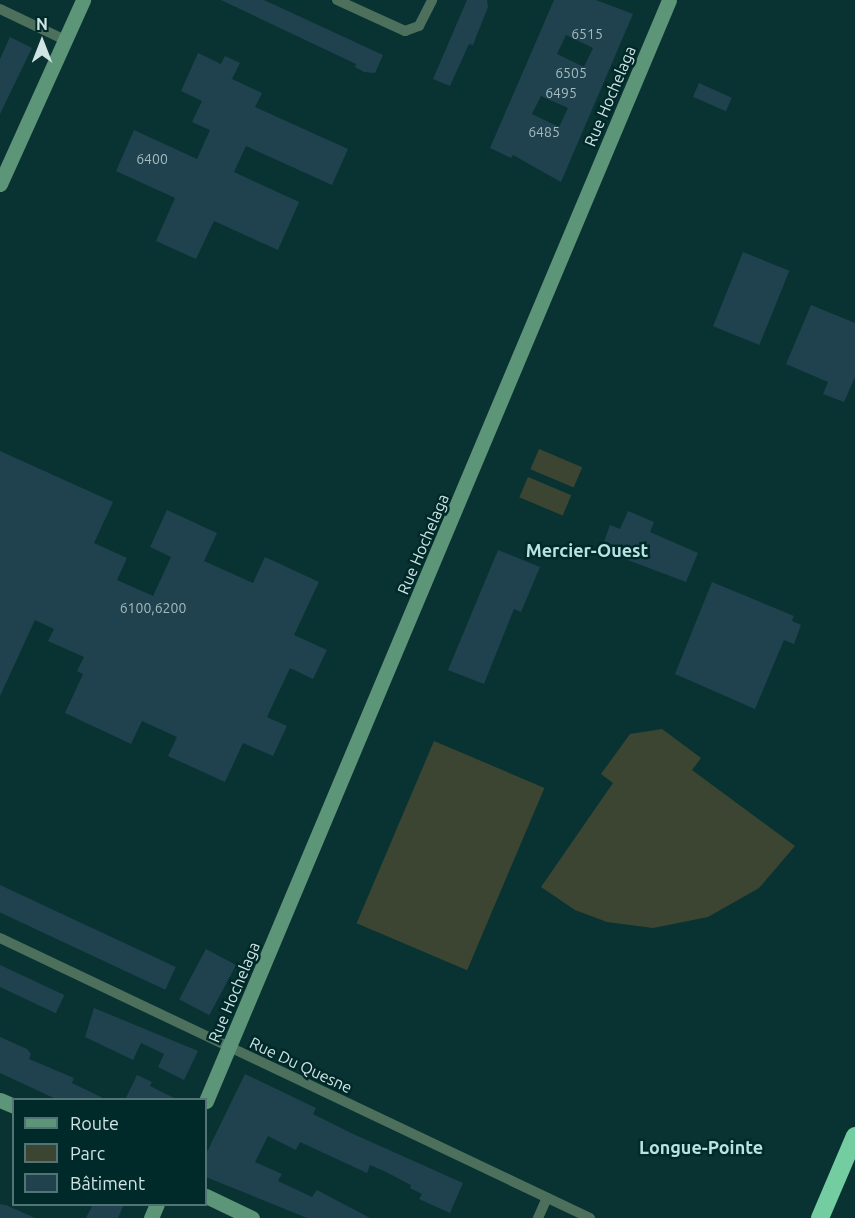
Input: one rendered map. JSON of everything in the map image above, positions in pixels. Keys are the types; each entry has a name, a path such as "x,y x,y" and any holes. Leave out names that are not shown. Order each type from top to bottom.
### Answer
{"highway":[{"path":"820,1218 855,1136"}],"main road":[{"path":"1,180 83,0"},
{"name":"Rue Hochelaga","path":"207,1099 669,0"},
{"path":"207,1196 252,1218"}],"street":[{"path":"337,0 405,31 419,26 432,0"},
{"path":"0,9 65,40"},
{"name":"Rue Du Quesne","path":"0,938 590,1218"},
{"path":"537,1218 547,1198"}],"green space":[{"path":"539,449 582,467 574,488 530,469"},
{"path":"528,477 571,495 563,516 519,497"},
{"path":"662,729 701,758 692,770 795,846 759,888 708,917 653,928 607,922 575,910 541,887 613,783 601,774 630,734"},
{"path":"434,741 544,788 467,970 357,923"}],"building":[{"path":"221,0 264,0 383,55 375,73 364,72 355,67 356,64"},
{"path":"467,0 487,0 488,7 473,45 469,44 450,86 433,79"},
{"path":"554,0 596,0 633,14 561,182 513,155 511,158 490,148","holes":["566,35 593,48 584,67 557,54","541,96 568,108 559,127 532,114"]},
{"path":"10,37 32,48 0,114 0,59"},
{"path":"198,53 221,64 225,56 240,63 232,79 262,93 255,107 348,149 332,185 246,146 234,172 299,202 278,250 214,221 196,259 156,241 175,198 116,171 134,130 197,159 210,130 192,122 202,101 181,91"},
{"path":"699,83 732,98 726,111 693,97"},
{"path":"743,252 789,271 759,345 713,326"},
{"path":"811,305 855,323 855,377 844,402 823,394 828,382 786,364"},
{"path":"0,451 113,502 94,543 127,558 117,580 153,596 171,557 150,547 167,510 217,533 204,561 253,583 265,557 319,582 294,635 327,650 313,679 290,668 267,717 287,726 273,756 243,743 225,782 168,756 177,737 142,721 131,744 65,713 83,674 77,671 84,657 48,641 54,629 35,620 0,696"},
{"path":"628,511 654,522 650,532 698,553 686,582 601,550 610,525 620,529"},
{"path":"498,550 540,567 521,612 514,609 484,684 448,670"},
{"path":"712,582 794,616 792,621 801,625 794,644 784,640 755,709 675,674"},
{"path":"0,885 176,967 165,990 0,913"},
{"path":"206,949 236,965 209,1015 179,999"},
{"path":"0,965 64,995 56,1013 0,987"},
{"path":"94,1008 198,1051 184,1080 158,1067 164,1054 141,1043 133,1060 85,1037"},
{"path":"0,1037 27,1049 31,1054 29,1059 74,1078 72,1083 103,1098 54,1098 0,1073"},
{"path":"245,1074 316,1108 313,1114 351,1133 463,1183 450,1213 419,1199 422,1194 410,1188 411,1185 370,1165 367,1173 300,1142 296,1150 268,1136 255,1162 282,1174 278,1181 312,1197 317,1190 370,1218 307,1218 207,1177 207,1152"},
{"path":"137,1075 152,1082 150,1086 174,1098 126,1098"},
{"path":"0,1204 6,1205 35,1218 0,1218"},
{"path":"92,1206 123,1206 118,1218 86,1218"}],"district":[{"name":"Mercier-Ouest","path":"587,550"},
{"name":"Longue-Pointe","path":"701,1147"}]}
